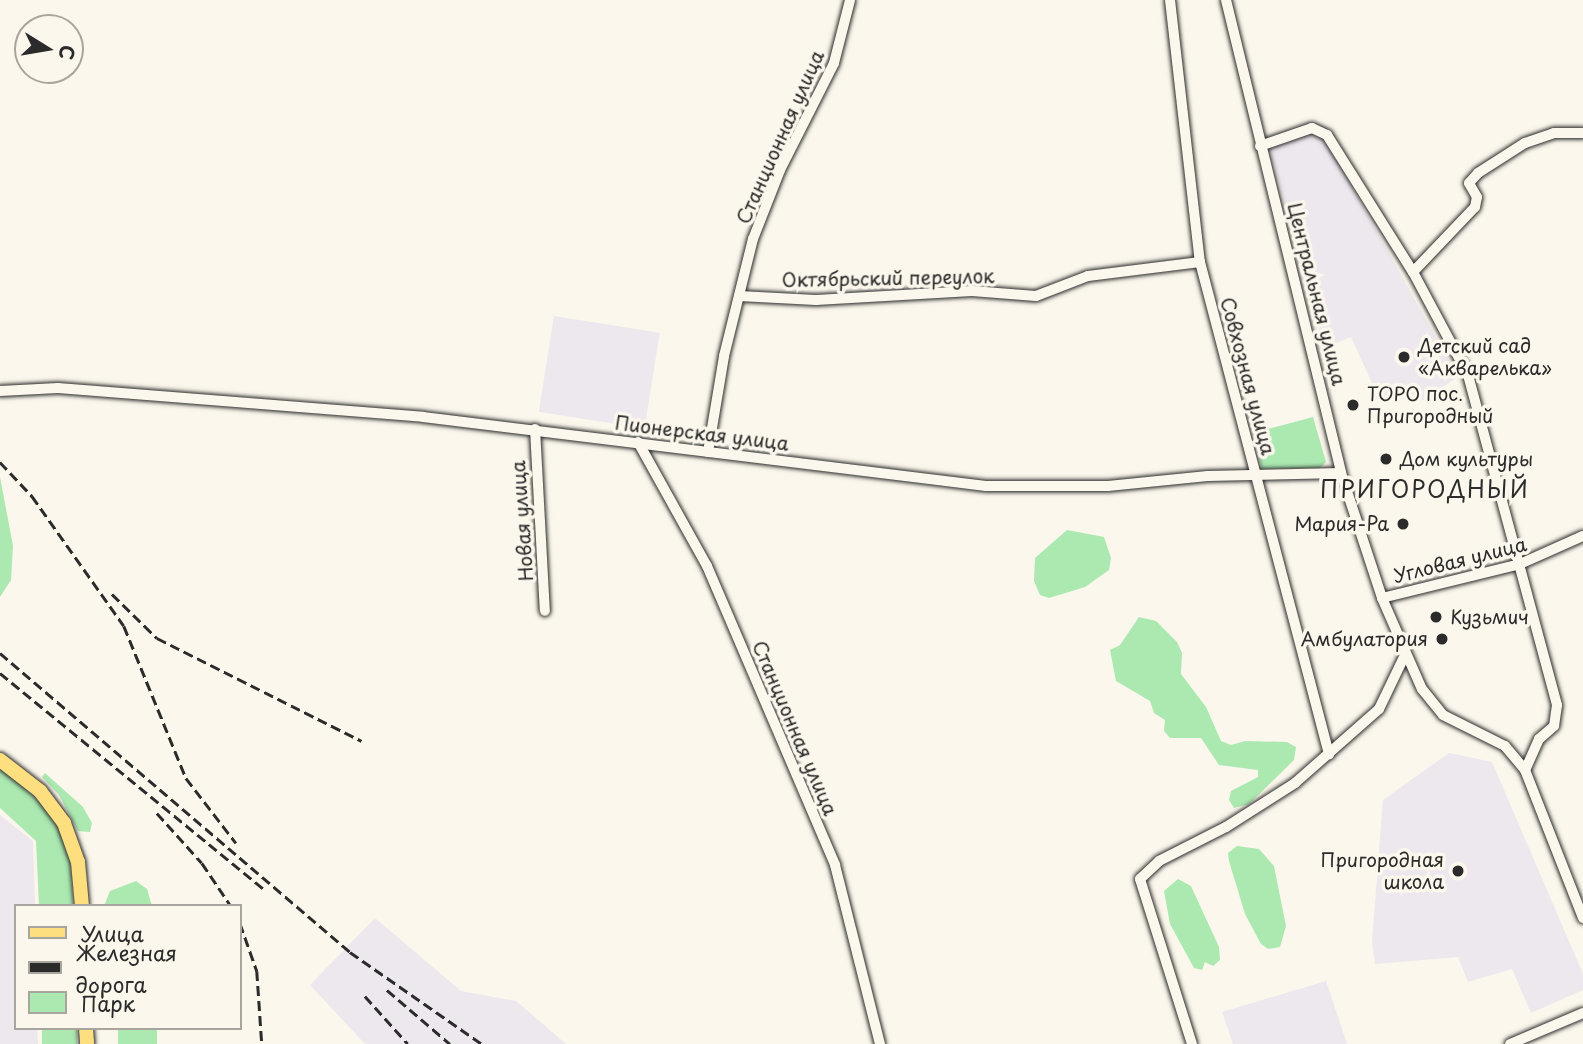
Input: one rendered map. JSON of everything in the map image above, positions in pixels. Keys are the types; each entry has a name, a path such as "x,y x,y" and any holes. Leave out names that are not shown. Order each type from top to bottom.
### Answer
{"main road":[{"path":"0,760 40,791 64,823 78,862 82,904"}],"street":[{"name":"Станционная улица","path":"708,452 753,239 780,170 834,63 850,0"},
{"name":"Совхозная улица","path":"1170,0 1200,262 1329,754"},
{"name":"Центральная улица","path":"1226,0 1260,146 1302,297 1341,473 1382,598 1422,689 1443,715 1505,746 1525,770 1583,918"},
{"path":"1260,146 1312,128 1321,130 1413,272 1468,375 1557,705 1554,726 1539,739 1525,770"},
{"path":"1413,272 1475,207 1477,197 1469,183 1479,173 1511,150 1542,136 1583,133"},
{"name":"Октябрьский переулок","path":"739,296 816,300 972,290 1036,296 1088,276 1200,262"},
{"name":"Пионерская улица","path":"0,391 58,388 535,429 985,486 1108,486 1208,476 1257,477 1341,473"},
{"name":"Новая улица","path":"535,429 545,611"},
{"name":"Станционная улица","path":"638,442 708,566 835,865 880,1044"},
{"name":"Угловая улица","path":"1382,598 1520,564 1583,536"},
{"path":"1192,1044 1140,879 1159,861 1272,800 1329,754 1385,702 1405,655"},
{"path":"1510,1044 1583,1013"}],"shaded area":[{"path":"1311,132 1323,135 1458,377 1423,400 1379,398 1351,337 1324,348 1270,148"},
{"path":"554,316 660,333 645,429 539,412"},
{"name":"Пригородная школа","path":"1449,753 1492,762 1583,974 1583,990 1531,1013 1512,969 1468,982 1458,957 1375,964 1372,942 1383,800"},
{"path":"0,815 33,841 35,904 14,904 14,1030 37,1030 38,1044 0,1044"},
{"path":"375,918 461,991 516,1001 566,1044 365,1044 310,985"},
{"path":"1326,981 1347,1044 1233,1044 1222,1012"}],"green space":[{"path":"1313,417 1326,462 1320,468 1262,469 1253,433"},
{"path":"0,477 13,546 11,580 0,597"},
{"path":"1067,530 1104,537 1111,558 1109,570 1085,587 1049,598 1040,595 1034,581 1035,558"},
{"path":"1139,617 1156,621 1177,642 1182,653 1181,674 1206,707 1221,741 1231,745 1245,741 1287,742 1296,747 1294,760 1249,804 1234,808 1229,800 1231,791 1258,777 1258,770 1219,765 1201,738 1170,738 1164,731 1165,720 1154,713 1150,701 1116,681 1110,650 1120,645"},
{"path":"0,766 54,815 70,856 73,904 39,904 36,841 0,808"},
{"path":"45,773 83,807 92,823 90,832 78,831 59,795 42,777"},
{"path":"1237,846 1259,849 1274,866 1286,926 1280,947 1268,949 1261,944 1245,914 1228,853"},
{"path":"1178,879 1191,886 1219,947 1220,960 1213,966 1205,962 1202,970 1194,968 1170,924 1164,891"},
{"path":"136,881 147,889 151,904 105,904 110,891"},
{"path":"42,1030 77,1030 77,1044 42,1044"},
{"path":"118,1030 157,1030 157,1044 118,1044"}],"railway":[{"path":"0,462 32,496 124,626 186,778 236,843"},
{"path":"112,594 157,638 362,741"},
{"path":"0,653 350,952 482,1044"},
{"path":"0,673 263,888"},
{"path":"157,813 202,863 230,904"},
{"path":"242,929 257,971 262,1044"},
{"path":"387,990 450,1044"},
{"path":"365,996 408,1044"}],"place":[{"name":"Детский сад «Акварелька»","path":"1404,357"},
{"name":"ТОРО пос. Пригородный","path":"1353,405"},
{"name":"Дом культуры","path":"1386,459"},
{"name":"Мария-Ра","path":"1403,524"},
{"name":"Кузьмич","path":"1436,617"},
{"name":"Амбулатория","path":"1442,639"},
{"name":"Пригородная школа","path":"1458,871"}],"district":[{"name":"ПРИГОРОДНЫЙ","path":"1425,489"}]}
